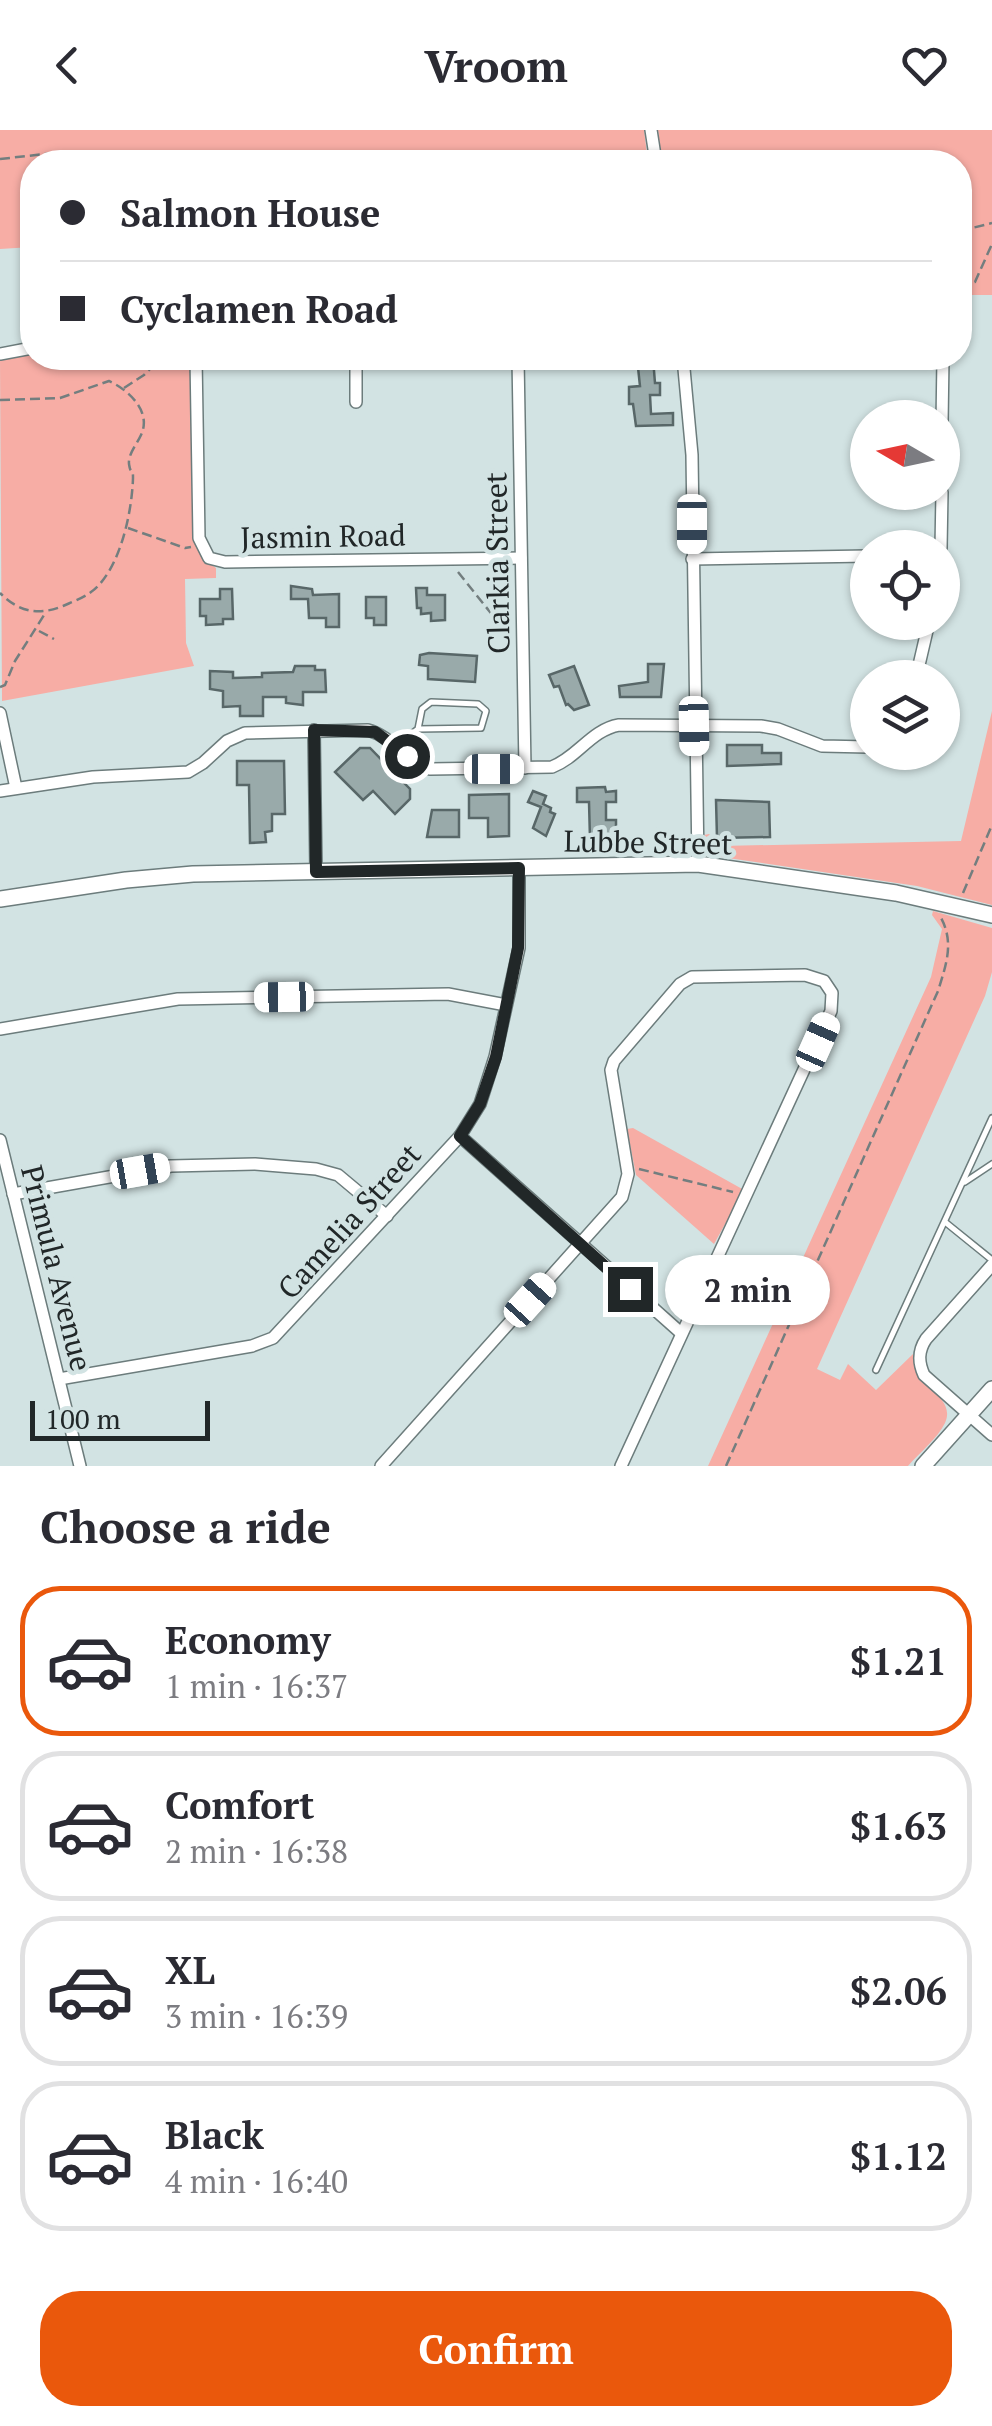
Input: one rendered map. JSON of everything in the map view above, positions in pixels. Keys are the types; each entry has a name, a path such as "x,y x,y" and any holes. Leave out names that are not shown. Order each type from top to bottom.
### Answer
{"main road":[{"name":"Lubbe Street","path":"0,898 147,877 698,864 910,895 992,915"},
{"path":"923,1466 992,1389"}],"street":[{"name":"Jasmin Road","path":"196,370 201,545 209,558 225,562 522,558"},
{"path":"356,370 356,402"},
{"name":"Clarkia Street","path":"518,370 525,768"},
{"path":"684,370 692,454 698,864"},
{"path":"942,400 943,370"},
{"path":"692,559 850,556"},
{"path":"0,713 16,788"},
{"path":"0,791 92,777 188,772 236,736 254,732 368,730 382,734 413,762 430,769 560,764 610,727 769,726 822,746 850,747"},
{"path":"314,730 316,872"},
{"name":"Camelia Street","path":"58,1379 262,1343 284,1330 460,1136 480,1104 496,1057 518,948 519,868"},
{"path":"381,1466 622,1197 628,1167 610,1070 680,984 698,976 812,976 828,985 832,1011 621,1466"},
{"path":"0,1029 178,999 448,994 506,1005"},
{"path":"460,1136 680,1333"},
{"name":"Primula Avenue","path":"0,1140 80,1466"},
{"path":"13,1194 171,1166 255,1164 316,1169 338,1175 386,1216"},
{"path":"992,1263 926,1340 920,1355 924,1375 992,1436"}],"lane":[{"path":"396,746 418,729 477,730 484,726 486,711 478,704 431,702 422,709 418,729"},
{"path":"876,1370 992,1118"},
{"path":"963,1183 992,1164"},
{"path":"945,1222 992,1263"}],"path":[{"path":"972,283 992,244"},
{"path":"123,388 149,370"},
{"path":"0,400 60,398 102,381 123,388 138,404 144,423 129,460 134,476 126,528 114,560 96,588 46,611 19,608 0,592"},
{"path":"126,528 186,548 201,545"},
{"path":"448,559 506,632 523,633"},
{"path":"0,687 5,685 46,611"},
{"path":"37,630 54,639"},
{"path":"962,896 992,826"},
{"path":"726,1466 938,991 949,940 936,910"},
{"path":"628,1167 747,1196"}],"shaded area":[{"path":"0,130 644,130 646,150 20,150 20,248 0,249"},
{"path":"658,130 992,130 992,295 972,295 972,150 660,150"},
{"path":"20,355 20,370 190,370 193,537 202,558 216,568 216,578 185,579 186,643 194,666 2,701 0,359"},
{"path":"992,711 992,905 917,886 721,857 708,849 704,835 709,834 721,846 961,841"},
{"path":"933,911 992,928 992,972 985,996 817,1369 840,1380 848,1364 876,1390 913,1354 920,1375 945,1405 945,1423 908,1466 708,1466 931,977 942,929"},
{"path":"633,1128 744,1190 714,1244 636,1175 627,1129"}],"building":[{"path":"638,370 654,370 660,395 650,395 651,414 673,413 673,425 636,426 633,404 629,404 629,387 640,386"},
{"path":"291,586 312,589 313,595 339,594 339,627 326,627 326,618 309,618 308,599 291,599"},
{"path":"416,588 427,588 427,595 445,595 445,620 431,621 431,613 421,614"},
{"path":"220,589 232,589 233,619 206,625 206,616 200,616 200,599 220,599"},
{"path":"366,597 386,597 386,625 374,625 374,618 366,618"},
{"path":"420,655 477,656 475,682 428,679 428,666 419,665"},
{"path":"648,664 664,664 661,697 620,697 619,686 648,682"},
{"path":"295,666 325,670 326,692 303,692 303,705 286,703 286,697 263,697 263,716 240,716 240,706 223,707 223,691 210,689 210,671 233,672 233,678 262,677 262,673 293,672"},
{"path":"574,666 589,705 574,710 566,705 559,686 554,687 549,675"},
{"path":"727,745 762,745 762,753 781,753 781,764 727,766"},
{"path":"360,748 370,748 410,789 410,799 395,814 373,791 363,800 335,772"},
{"path":"237,761 284,761 285,814 272,814 272,831 265,832 266,842 250,843 249,785 237,785"},
{"path":"605,787 606,792 616,791 616,802 606,802 606,820 616,820 616,839 590,839 589,802 577,802 577,788"},
{"path":"533,791 546,796 543,804 555,814 546,836 533,828 541,807 528,802"},
{"path":"509,794 509,836 488,837 488,818 469,818 469,795"},
{"path":"716,800 769,802 770,837 717,838"},
{"path":"432,810 459,810 459,837 427,837"}],"route":[{"path":"407,756 375,732 314,730 316,872 519,868 518,948 496,1057 480,1104 460,1136 630,1289"}]}
